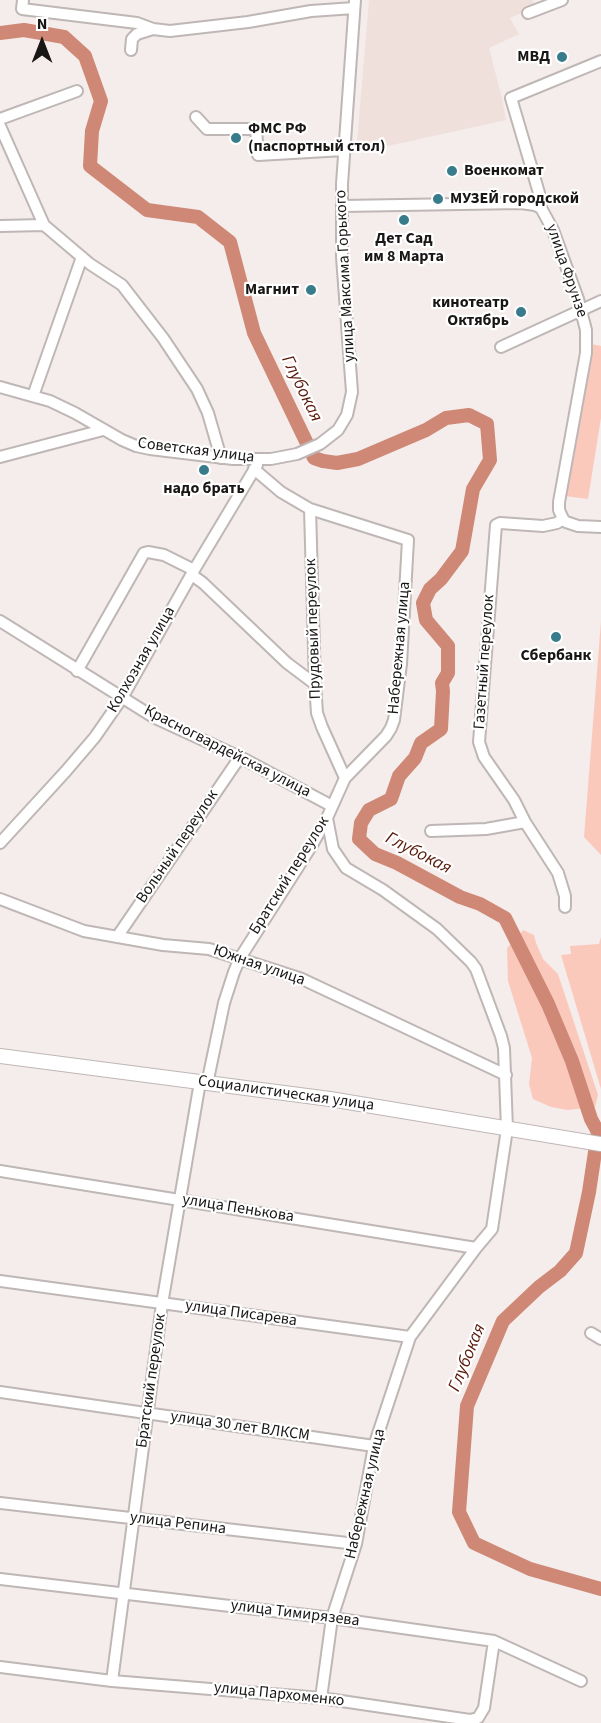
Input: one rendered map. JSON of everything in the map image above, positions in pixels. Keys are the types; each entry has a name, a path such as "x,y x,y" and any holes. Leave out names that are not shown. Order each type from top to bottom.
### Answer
{"main road":[{"name":"Социалистическая улица","path":"0,1056 330,1099 601,1144"}],"street":[{"path":"528,13 562,0"},
{"path":"22,4 137,23 153,29 170,31 248,22 355,4"},
{"name":"улица Максима Горького","path":"297,454 320,444 338,430 347,415 352,392 342,257 342,206 355,4"},
{"path":"131,50 132,39 137,34 153,29"},
{"name":"улица Фрунзе","path":"563,519 559,510 559,502 586,353 586,330 581,309 553,230 541,208 540,193 511,98 601,61"},
{"path":"0,119 77,91"},
{"path":"196,117 207,129 256,129 258,155 344,150"},
{"path":"0,126 44,225 82,257 122,285 163,338 197,390 208,413 221,458"},
{"path":"342,206 521,202 541,208"},
{"path":"0,226 44,225"},
{"path":"33,396 82,257"},
{"path":"501,347 601,301"},
{"name":"Советская улица","path":"0,387 50,401 136,446 257,464 297,454"},
{"path":"0,457 103,430"},
{"path":"257,464 281,492 310,509"},
{"name":"Колхозная улица","path":"0,843 95,737 122,698 257,464"},
{"name":"Набережная улица","path":"310,509 408,540 401,664 394,720 386,736 345,778 332,806"},
{"name":"Прудовый переулок","path":"310,509 317,713 345,778"},
{"path":"563,519 578,526 601,527"},
{"name":"Газетный переулок","path":"563,519 543,526 500,523 496,525 479,742 484,757 514,800 525,822 558,873 565,896 565,907"},
{"path":"77,670 144,553 148,552 164,555 193,572 280,657 315,684"},
{"name":"Красногвардейская улица","path":"0,621 155,718 240,757 332,806"},
{"name":"Вольный переулок","path":"117,937 240,757"},
{"name":"Братский переулок","path":"112,1681 162,1304 204,1083 228,986 240,958 312,845 332,806"},
{"name":"Набережная улица","path":"321,1698 332,1618 356,1544 374,1446 410,1337 492,1229 507,1129 504,1048 476,969 437,929 383,890 346,868 333,849 327,818"},
{"path":"430,831 486,829 525,822"},
{"name":"Южная улица","path":"0,898 84,931 163,945 209,949 302,979 506,1075"},
{"name":"улица Пенькова","path":"0,1171 476,1248"},
{"name":"улица Писарева","path":"0,1281 410,1337"},
{"path":"591,1333 601,1339"},
{"name":"улица 30 лет ВЛКСМ","path":"0,1392 374,1446"},
{"name":"улица Репина","path":"0,1503 356,1544"},
{"name":"улица Тимирязева","path":"0,1579 332,1618 494,1641 581,1681"},
{"name":"улица Пархоменко","path":"0,1667 112,1681 321,1698 470,1720 478,1718 484,1708 494,1641"}],"shaded area":[{"path":"369,0 533,0 535,7 510,18 519,34 489,48 506,120 356,153"},
{"path":"591,344 601,346 601,418 588,499 565,496"},
{"path":"601,621 601,855 584,837"},
{"path":"523,930 534,935 543,959 558,974 598,1095 595,1107 568,1110 551,1107 533,1099 529,1084 532,1058 508,981 507,948"},
{"path":"601,937 601,1089 561,955 571,954 570,946 599,944"}],"waterway":[{"name":"Глубокая","path":"0,33 24,30 64,37 85,56 101,101 92,131 90,166 147,210 198,217 230,242 254,333 314,458 337,463 358,459 426,430 446,418 469,415 487,424 490,460 473,489 462,551 441,579 430,589 423,603 426,620 448,646 448,673 442,683 441,729 421,743 415,758 399,776 391,799 369,810 361,823 359,839 375,854 505,918 548,1004 598,1132 589,1192 576,1253 560,1271 539,1287 503,1321 467,1406 459,1512 474,1543 530,1569 601,1589"}],"place":[{"name":"МВД","path":"562,57"},
{"name":"ФМС РФ (паспортный стол)","path":"236,138"},
{"name":"Военкомат","path":"452,171"},
{"name":"МУЗЕЙ городской","path":"438,199"},
{"name":"Дет Сад им 8 Марта","path":"404,220"},
{"name":"Магнит","path":"311,290"},
{"name":"кинотеатр Октябрь","path":"521,312"},
{"name":"надо брать","path":"204,470"},
{"name":"Сбербанк","path":"556,637"}]}
